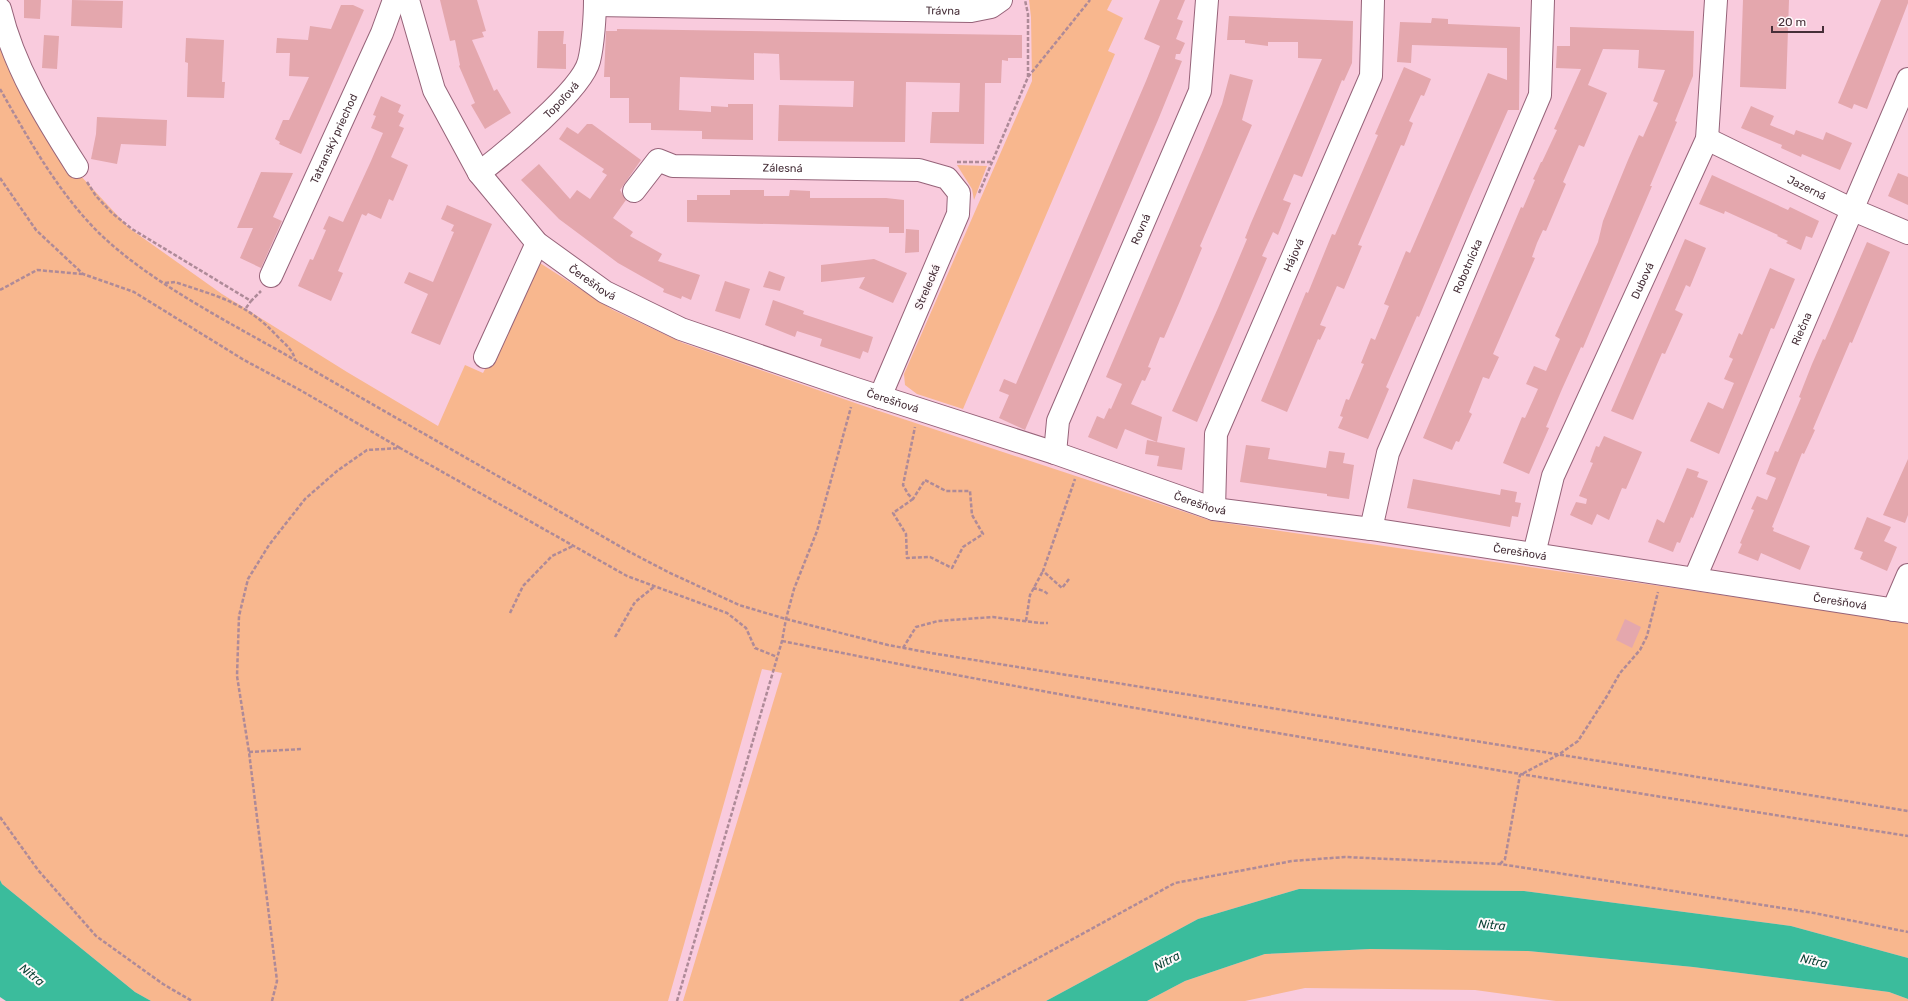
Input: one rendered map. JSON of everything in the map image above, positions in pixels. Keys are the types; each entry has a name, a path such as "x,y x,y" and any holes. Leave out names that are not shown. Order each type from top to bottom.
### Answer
{"street":[{"name":"Tatranský priechod","path":"271,276 382,33 394,0"},
{"name":"Čerešňová","path":"408,0 434,90 479,173 537,243 605,292 681,329 880,397 1055,453 1214,509 1371,529 1661,574 1696,578 1901,611"},
{"name":"Trávna","path":"595,2 971,11 991,7 1001,0"},
{"name":"Rovná","path":"1055,453 1058,421 1200,91 1207,0"},
{"name":"Hájová","path":"1214,509 1216,434 1371,76 1372,0"},
{"name":"Robotnícka","path":"1371,529 1388,453 1540,95 1543,0"},
{"name":"Dubová","path":"1534,554 1553,476 1707,139 1716,0"},
{"name":"Topoľová","path":"479,173 506,152 578,83 589,61 595,2"},
{"path":"0,9 3,22 26,81 41,112 77,167"},
{"name":"Riečna","path":"1696,578 1851,209 1908,79"},
{"name":"Jazerná","path":"1707,139 1851,209 1908,233"},
{"name":"Zálesná","path":"634,191 658,160 673,166 950,170"},
{"name":"Strelecká","path":"880,397 958,214 959,193 950,170"},
{"path":"485,357 537,243"},
{"path":"1901,611 1908,575"}],"path":[{"path":"1025,0 1028,14 1028,78"},
{"path":"978,196 1028,78 1090,0"},
{"path":"0,89 37,153 80,212 110,243 164,283 295,360 661,568 739,605 786,619 902,648 1908,811"},
{"path":"950,170 992,162"},
{"path":"77,167 96,196 112,213 132,229 251,301"},
{"path":"0,178 36,230 83,274"},
{"path":"0,290 37,270 83,274 134,292 244,360 627,576 727,613 746,628 755,648 777,658"},
{"path":"246,308 264,289 271,276"},
{"path":"164,283 175,282 246,308 277,334 294,352 295,360"},
{"path":"676,1001 782,641 794,589 817,531 856,389"},
{"path":"914,499 908,494 903,485 916,421"},
{"path":"272,1001 277,981 249,752 237,676 239,616 248,578 269,545 305,499 337,471 367,450 400,448"},
{"path":"1026,621 1030,595 1043,572 1077,475"},
{"path":"926,480 946,491 970,490 972,515 983,534 963,547 952,568 930,557 907,558 906,534 893,513 914,499 926,480"},
{"path":"510,614 523,586 552,556 573,546"},
{"path":"1043,572 1062,588 1069,579"},
{"path":"1520,775 1558,755 1578,741 1620,673 1640,650 1647,636 1656,606 1661,574"},
{"path":"615,637 635,602 655,586"},
{"path":"1033,588 1044,591 1049,595"},
{"path":"902,648 916,627 938,621 993,617 1048,623"},
{"path":"782,641 977,680 1520,775 1908,836"},
{"path":"249,752 302,749"},
{"path":"1500,864 1506,858 1520,775"},
{"path":"0,817 38,870 96,936 163,984 192,1001"},
{"path":"960,1001 1174,883 1292,861 1344,857 1500,864 1814,913 1908,932"}],"shaded area":[{"path":"1029,0 1112,0 1107,10 1123,18 1108,51 1115,54 963,409 917,394 905,385 904,374 1032,81 1031,17"},
{"path":"0,21 79,174 129,228 222,294 347,372 438,426 465,365 483,373 540,263 613,310 683,343 858,404 1212,521 1908,622 1908,958 1791,926 1524,891 1299,889 1198,919 1046,1001 683,1001 782,673 762,669 668,1001 151,1001 135,992 2,884 0,880"},
{"path":"957,165 987,166 974,200 972,189"},
{"path":"1370,949 1528,951 1693,967 1889,992 1908,999 1908,1001 1556,1001 1475,990 1305,988 1245,1001 1147,1001 1185,981 1265,954"}],"water":[{"name":"Nitra","path":"0,880 2,884 135,992 151,1001 6,1001 0,997"},
{"name":"Nitra","path":"1299,889 1524,891 1791,926 1908,958 1908,999 1889,992 1693,967 1528,951 1370,949 1265,954 1185,981 1147,1001 1046,1001 1198,919"}],"building":[{"path":"24,0 41,0 40,19 24,18"},
{"path":"72,0 123,1 122,28 71,26"},
{"path":"440,0 477,0 486,31 482,32 484,37 472,40 494,91 497,89 511,113 485,129 471,105 475,103 459,66 455,40 450,41"},
{"path":"1160,0 1185,0 1177,19 1183,21 1176,39 1185,43 1180,54 1176,54 1175,59 1182,61 1025,430 999,418 1009,395 999,391 1004,379 1016,384 1146,81 1160,46 1144,39"},
{"path":"1743,0 1789,0 1786,89 1740,87"},
{"path":"1881,0 1908,0 1908,3 1867,109 1854,104 1852,109 1838,103"},
{"path":"341,5 353,5 364,10 301,154 279,144 280,142 275,139 283,120 289,120 309,77 289,76 290,53 276,53 277,38 308,40 310,26 331,29"},
{"path":"1229,16 1353,21 1352,63 1344,81 1342,80 1302,177 1294,174 1283,200 1291,203 1278,235 1273,232 1262,256 1267,258 1197,422 1172,411 1218,308 1247,239 1245,238 1251,223 1322,59 1298,58 1298,42 1268,42 1268,46 1245,43 1245,40 1227,40"},
{"path":"1432,18 1448,19 1448,24 1520,27 1519,110 1508,110 1419,317 1417,316 1386,387 1389,389 1368,439 1338,428 1343,417 1340,416 1346,399 1349,400 1364,364 1361,363 1371,338 1375,340 1389,306 1384,304 1406,251 1410,253 1488,73 1507,80 1507,48 1412,45 1411,63 1397,62 1400,22 1431,23"},
{"path":"1570,27 1694,31 1693,76 1675,121 1677,122 1650,186 1652,186 1583,348 1581,347 1562,389 1546,427 1549,428 1529,474 1503,463 1522,417 1525,418 1538,389 1526,384 1534,366 1546,371 1560,339 1555,336 1598,242 1603,221 1628,160 1639,135 1643,137 1658,103 1653,101 1665,70 1638,68 1639,50 1603,49 1588,85 1607,93 1584,147 1579,145 1563,182 1566,184 1546,231 1543,230 1537,243 1532,257 1535,258 1493,354 1499,357 1489,379 1483,377 1469,412 1472,414 1459,442 1456,441 1452,450 1423,438 1521,207 1523,208 1535,180 1533,179 1557,130 1554,129 1581,69 1556,68 1557,46 1570,46"},
{"path":"617,29 1022,35 1022,58 1008,58 1008,61 1002,60 1001,83 985,83 984,144 930,143 932,112 959,112 960,83 906,82 905,142 778,141 779,105 853,107 854,81 780,80 779,54 754,53 754,80 680,77 679,110 711,112 711,106 728,107 728,104 753,104 753,140 702,139 702,131 651,130 651,123 629,123 629,98 610,98 610,77 604,77 606,31 617,31"},
{"path":"538,31 564,31 563,44 566,44 566,69 537,68"},
{"path":"44,35 59,36 57,69 42,68"},
{"path":"186,38 224,40 222,82 225,82 224,98 187,97 188,63 185,62"},
{"path":"1404,67 1431,79 1424,96 1421,95 1409,121 1413,123 1404,146 1401,145 1358,245 1362,246 1344,289 1337,286 1320,325 1326,327 1320,340 1318,339 1287,412 1261,401 1306,292 1308,293 1332,234 1335,235 1378,135 1375,134"},
{"path":"1230,74 1253,80 1242,120 1252,125 1200,246 1202,248 1164,338 1160,337 1148,367 1151,368 1145,381 1142,380 1131,404 1162,417 1157,442 1125,429 1117,449 1088,437 1097,416 1104,419 1109,408 1111,409 1122,384 1106,377 1222,104"},
{"path":"381,96 401,105 398,112 404,115 399,126 404,128 391,157 408,165 393,201 389,199 381,219 368,213 366,216 362,214 338,271 343,273 331,301 298,286 310,259 313,260 326,230 323,229 329,216 343,222 371,161 383,133 371,128 376,116 373,115"},
{"path":"1751,106 1774,116 1770,125 1794,135 1796,130 1823,140 1826,132 1852,143 1840,170 1802,154 1801,157 1781,148 1782,145 1741,128"},
{"path":"97,117 167,120 166,146 121,144 117,164 91,159 96,134"},
{"path":"587,124 592,124 641,160 620,190 626,200 613,218 633,232 630,236 662,254 658,261 700,275 691,300 682,296 681,299 663,292 664,289 618,263 559,219 521,180 539,164 570,199 577,190 590,199 607,175 602,172 604,169 559,139 567,127 578,134"},
{"path":"261,172 293,173 273,217 282,221 261,268 240,258 253,228 237,228"},
{"path":"1898,173 1908,177 1908,205 1888,196"},
{"path":"1712,175 1788,210 1790,207 1819,221 1812,238 1806,236 1801,250 1786,243 1788,241 1777,236 1778,235 1725,211 1724,214 1699,204"},
{"path":"730,190 764,190 764,196 789,196 790,190 810,191 810,198 886,198 904,200 904,233 889,233 889,227 687,222 687,200 697,200 697,195 730,195"},
{"path":"447,205 492,224 440,345 411,333 428,294 404,283 409,272 433,282 454,232 451,231 454,225 441,219"},
{"path":"906,229 919,230 919,252 905,253"},
{"path":"1685,239 1706,248 1690,287 1686,285 1675,310 1683,314 1665,354 1662,353 1633,420 1611,411"},
{"path":"1867,242 1890,252 1852,343 1850,342 1813,429 1815,430 1804,454 1802,453 1772,527 1774,528 1773,531 1810,546 1800,570 1761,553 1758,561 1738,553 1742,544 1740,543 1754,510 1751,509 1757,496 1767,500 1776,478 1766,474 1775,451 1778,452 1801,398 1799,397 1812,364 1823,339 1825,340"},
{"path":"874,259 907,273 893,303 859,288 865,277 821,282 821,265"},
{"path":"1770,268 1795,279 1774,329 1771,328 1719,454 1690,441 1708,402 1723,409 1734,383 1724,379 1733,359 1729,357 1739,333 1742,335"},
{"path":"769,271 785,277 780,291 763,287"},
{"path":"725,281 750,289 740,319 715,311"},
{"path":"773,300 804,311 803,314 873,337 868,353 863,351 860,359 820,346 822,339 797,331 795,337 765,325"},
{"path":"1604,436 1642,452 1626,489 1622,488 1609,520 1597,514 1592,525 1570,515 1576,502 1586,504 1587,499 1579,496 1593,463 1590,462 1596,446 1599,447"},
{"path":"1147,440 1185,448 1182,470 1157,466 1159,456 1145,454"},
{"path":"1246,445 1270,448 1268,459 1326,468 1329,451 1345,453 1343,463 1354,465 1349,499 1327,496 1327,494 1240,482"},
{"path":"1908,459 1908,515 1905,523 1883,515"},
{"path":"1687,468 1699,472 1697,477 1708,481 1693,518 1691,517 1680,543 1677,542 1673,552 1648,542 1657,519 1664,523"},
{"path":"1413,479 1500,495 1501,489 1517,492 1515,502 1521,503 1518,517 1512,516 1510,527 1407,508"},
{"path":"1867,517 1891,527 1884,541 1897,547 1887,571 1860,559 1863,552 1854,549"},
{"path":"1625,619 1641,627 1632,648 1616,640"}]}
